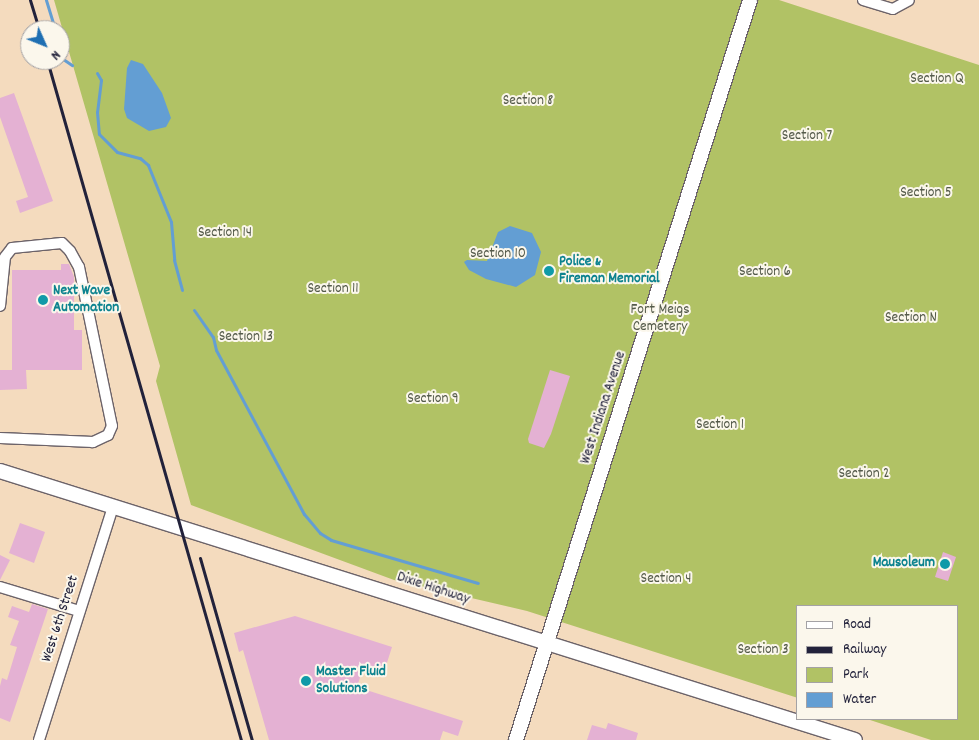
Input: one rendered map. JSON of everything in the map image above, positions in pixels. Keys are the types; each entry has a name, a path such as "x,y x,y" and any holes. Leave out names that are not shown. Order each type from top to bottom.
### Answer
{"main road":[{"name":"West Indiana Avenue","path":"516,740 750,0"},
{"name":"Dixie Highway","path":"0,471 855,740"}],"street":[{"path":"863,0 893,9 909,0"},
{"path":"0,306 5,257 12,248 62,243 70,251 78,267 112,426 108,435 93,442 0,438"},
{"name":"West 6th Street","path":"39,740 113,506"},
{"path":"0,587 79,611"}],"green space":[{"name":"Fort Meigs Cemetery","path":"54,0 779,0 979,65 979,740 931,740 870,720 959,720 959,605 796,605 796,697 527,611 394,580 191,505 156,381 160,366 70,55 70,20 60,20"}],"water":[{"path":"131,60 143,64 162,93 171,118 166,127 149,131 127,118 124,109 127,68"},
{"path":"510,226 532,233 541,252 535,275 516,287 486,279 469,270 464,262 467,260 487,261 498,232"}],"building":[{"path":"14,93 53,201 20,213 16,201 28,197 0,117 0,98"},
{"name":"Next Wave Automation","path":"61,264 69,264 74,277 74,330 82,330 82,370 26,370 27,389 0,390 0,370 12,370 12,270 61,270"},
{"path":"550,370 570,376 551,434 544,448 529,443 528,439"},
{"path":"20,523 45,532 34,563 9,553"},
{"name":"Mausoleum","path":"943,552 956,557 948,581 935,577"},
{"path":"0,555 10,560 0,580"},
{"path":"32,604 48,609 10,722 0,718 0,686 2,678 7,680 17,647 10,645 19,621 8,617 12,606 29,612"},
{"name":"Master Fluid Solutions","path":"295,616 392,647 383,675 363,668 357,687 463,721 458,736 443,731 440,740 269,740 243,650 239,652 234,633"},
{"path":"608,723 638,733 636,740 587,740 592,725 606,729"}],"waterway":[{"path":"46,0 52,20"},
{"path":"97,73 101,80 97,112 99,134 117,152 140,158 148,165 171,222 174,260 182,290"},
{"path":"194,310 213,337 216,350 304,514 320,533 331,540 478,583"}],"railway":[{"path":"30,0 36,20"},
{"path":"50,70 241,740"},
{"path":"200,558 252,740"}],"place":[{"name":"Police & Fireman Memorial","path":"549,271"},
{"name":"Next Wave Automation","path":"43,300"},
{"name":"Mausoleum","path":"945,564"},
{"name":"Master Fluid Solutions","path":"306,681"}],"park label":[{"name":"Section Q","path":"937,80"},
{"name":"Section 8","path":"528,102"},
{"name":"Section 7","path":"807,137"},
{"name":"Section 5","path":"926,194"},
{"name":"Section 14","path":"225,234"},
{"name":"Section 10","path":"498,255"},
{"name":"Section 6","path":"765,273"},
{"name":"Section 11","path":"333,290"},
{"name":"Section N","path":"911,319"},
{"name":"Section 13","path":"246,338"},
{"name":"Section 9","path":"433,400"},
{"name":"Section 1","path":"720,426"},
{"name":"Section 2","path":"864,475"},
{"name":"Section 4","path":"666,580"},
{"name":"Section 3","path":"763,651"}]}
